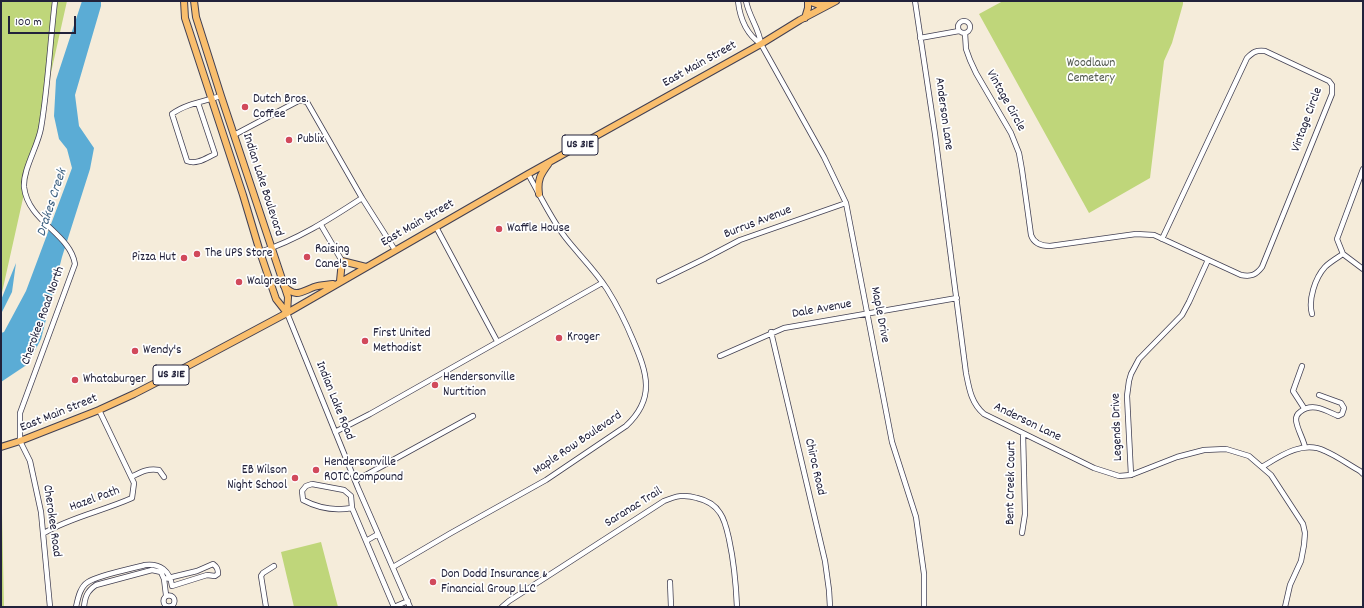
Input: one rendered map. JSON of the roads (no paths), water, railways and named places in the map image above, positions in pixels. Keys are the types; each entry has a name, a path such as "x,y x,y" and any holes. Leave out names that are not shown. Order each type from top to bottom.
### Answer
{"main road":[{"name":"Indian Lake Boulevard","path":"184,1 185,18 243,195 260,252 276,299 287,313"},
{"name":"Indian Lake Boulevard","path":"194,1 196,17 221,96 288,297 287,313"},
{"path":"805,18 808,8 808,1 819,5 834,2"},
{"name":"East Main Street","path":"1,447 99,410 134,394 287,313 550,161 834,2"},
{"path":"539,194 539,179 550,161"},
{"path":"243,195 252,191"},
{"path":"284,286 290,291 303,293 319,286 338,283 342,261 366,267"}],"street":[{"name":"Cherokee Road North","path":"20,441 20,413 74,264 73,256 68,247 36,214 29,204 24,186 27,170 41,130 55,1"},
{"path":"738,1 739,14 751,38 761,44"},
{"path":"746,1 748,12 760,34 761,44"},
{"name":"Anderson Lane","path":"915,1 969,392 977,408 984,414 1094,468 1119,476 1131,476 1177,457 1204,450 1226,449 1249,456 1270,475 1303,524 1305,533 1301,561 1290,585 1285,607"},
{"path":"920,38 959,31 961,33 965,33 970,28 966,21 961,21 959,23 959,31"},
{"name":"Vintage Circle","path":"965,33 966,49 970,60 1011,133 1018,153 1022,170 1031,235 1034,241 1045,246 1050,246 1136,234 1154,235 1162,239 1241,275 1246,276 1255,274 1262,267 1332,94 1332,85 1326,78 1265,51 1259,50 1251,54 1247,58 1162,239"},
{"name":"Maple Drive","path":"761,44 824,157 846,203 892,442 916,517 924,574 924,607"},
{"path":"198,103 215,154 192,163 187,161 172,114 178,110 198,103 221,96"},
{"path":"234,135 300,100 307,102 362,198 394,250"},
{"path":"1363,169 1336,239 1343,254 1363,269"},
{"name":"Maple Row Boulevard","path":"393,567 546,480 611,438 635,418 641,408 645,393 646,377 644,367 627,326 602,282 561,231 528,174"},
{"path":"260,252 321,225 362,198"},
{"name":"Burrus Avenue","path":"659,281 740,240 846,203"},
{"path":"321,225 342,261"},
{"path":"436,227 497,341"},
{"path":"1312,314 1310,306 1316,280 1325,267 1343,254"},
{"name":"Legends Drive","path":"1131,476 1128,396 1131,374 1139,359 1182,315 1208,260"},
{"path":"335,432 602,282"},
{"name":"Dale Avenue","path":"720,356 771,332 784,328 957,298"},
{"name":"Indian Lake Road","path":"287,313 355,481 410,607"},
{"name":"Chiroc Road","path":"771,332 825,561 830,607"},
{"path":"1302,366 1293,391 1304,408"},
{"path":"1305,447 1296,418 1304,408 1309,406 1315,407 1338,416 1342,414 1344,408 1341,403 1319,395"},
{"name":"Hazel Path","path":"44,533 56,526 132,498 134,483 132,477 119,455 99,410"},
{"path":"355,481 473,416"},
{"name":"Bent Creek Court","path":"1022,533 1025,514 1024,434"},
{"name":"Cherokee Road","path":"20,441 30,461 41,512 50,607"},
{"path":"1262,467 1295,449 1315,447 1325,450 1363,474"},
{"path":"132,477 147,470 154,469 159,470 164,477"},
{"path":"352,508 340,510 309,504 303,500 302,492 306,486 312,484 344,490 351,496 352,508 394,607 408,602"},
{"name":"Saranac Trail","path":"502,607 664,500 675,496 695,497 704,500 714,505 720,512 726,528 734,561 737,607"},
{"path":"366,541 378,534"},
{"path":"76,607 79,594 83,587 89,582 109,575 150,564 160,566 171,578 172,596 174,599 174,603 171,606 167,606 163,601 166,595 164,580 161,572 152,570 93,586 87,594 84,607"},
{"path":"164,580 204,569 213,564 218,569 218,574 215,576 207,575 165,587"},
{"path":"266,607 261,576 274,566"},
{"path":"135,568 137,573"},
{"path":"109,575 111,580"},
{"path":"89,582 93,586"},
{"path":"670,582 671,607"},
{"path":"166,595 172,596"}],"water":[{"path":"82,1 101,1 101,6 75,95 79,126 94,148 90,169 62,257 41,339 28,364 1,382 1,333 4,332 26,291 72,168 67,149 59,139 54,116 56,80"},
{"path":"16,263 12,292 1,314 1,300"}],"place":[{"name":"Dutch Bros. Coffee","path":"245,107"},
{"name":"Publix","path":"289,140"},
{"name":"Waffle House","path":"499,229"},
{"name":"The UPS Store","path":"197,254"},
{"name":"Raising Cane's","path":"307,257"},
{"name":"Pizza Hut","path":"184,258"},
{"name":"Walgreens","path":"239,282"},
{"name":"Kroger","path":"559,338"},
{"name":"First United Methodist","path":"365,341"},
{"name":"Wendy's","path":"135,351"},
{"name":"Whataburger","path":"75,380"},
{"name":"Hendersonville Nurtition","path":"435,385"},
{"name":"Hendersonville ROTC Compound","path":"316,470"},
{"name":"EB Wilson Night School","path":"295,478"},
{"name":"Don Dodd Insurance & Financial Group LLC","path":"433,582"}],"park label":[{"name":"Woodlawn Cemetery","path":"1091,72"}],"water label":[{"name":"Drakes Creek","path":"53,203"}]}
